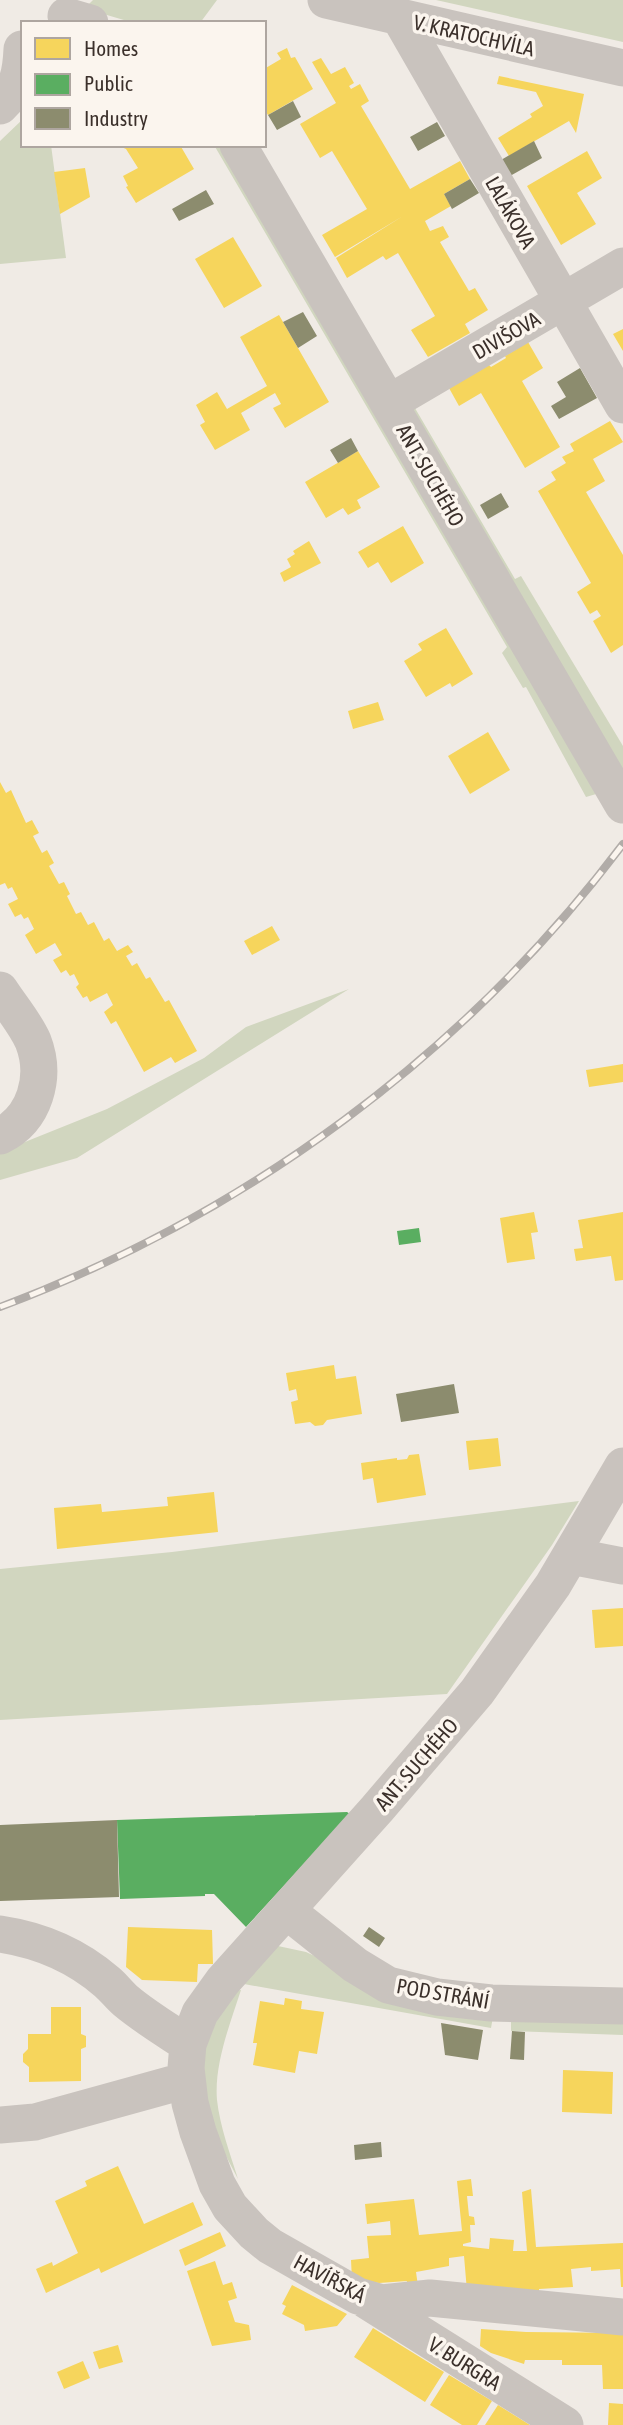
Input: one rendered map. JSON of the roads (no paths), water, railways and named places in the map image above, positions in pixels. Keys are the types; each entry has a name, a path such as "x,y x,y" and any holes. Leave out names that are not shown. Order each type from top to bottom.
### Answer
{"street":[{"name":"V. KRATOCHVÍLA","path":"326,0 623,68"},
{"name":"LALÁKOVA","path":"400,18 623,405"},
{"path":"0,40 21,49"},
{"path":"0,106 10,96 21,74"},
{"name":"ANT. SUCHÉHO","path":"240,147 623,805"},
{"name":"DIVIŠOVA","path":"389,402 623,266"},
{"path":"0,990 33,1041 38,1061 38,1086 27,1114 14,1128 0,1136"},
{"name":"ANT. SUCHÉHO","path":"188,2044 200,2013 223,1981 477,1692 536,1611 623,1466"},
{"path":"571,1556 623,1566"},
{"name":"POD STRÁNÍ","path":"287,1911 355,1965 388,1985 437,1997 491,2003 623,2006"},
{"path":"0,1934 38,1942 62,1952 85,1966 125,2000 188,2044"},
{"name":"HAVÍŘSKÁ","path":"188,2044 187,2080 190,2103 217,2184 230,2207 270,2246 365,2300 393,2303 430,2298 623,2316"},
{"path":"0,2125 35,2122 187,2080"},
{"name":"V. BURGRA","path":"365,2300 565,2425"}],"railway":[{"path":"0,1307 91,1269 179,1225 264,1175 344,1120 421,1059 494,992 561,920 623,844"}]}
